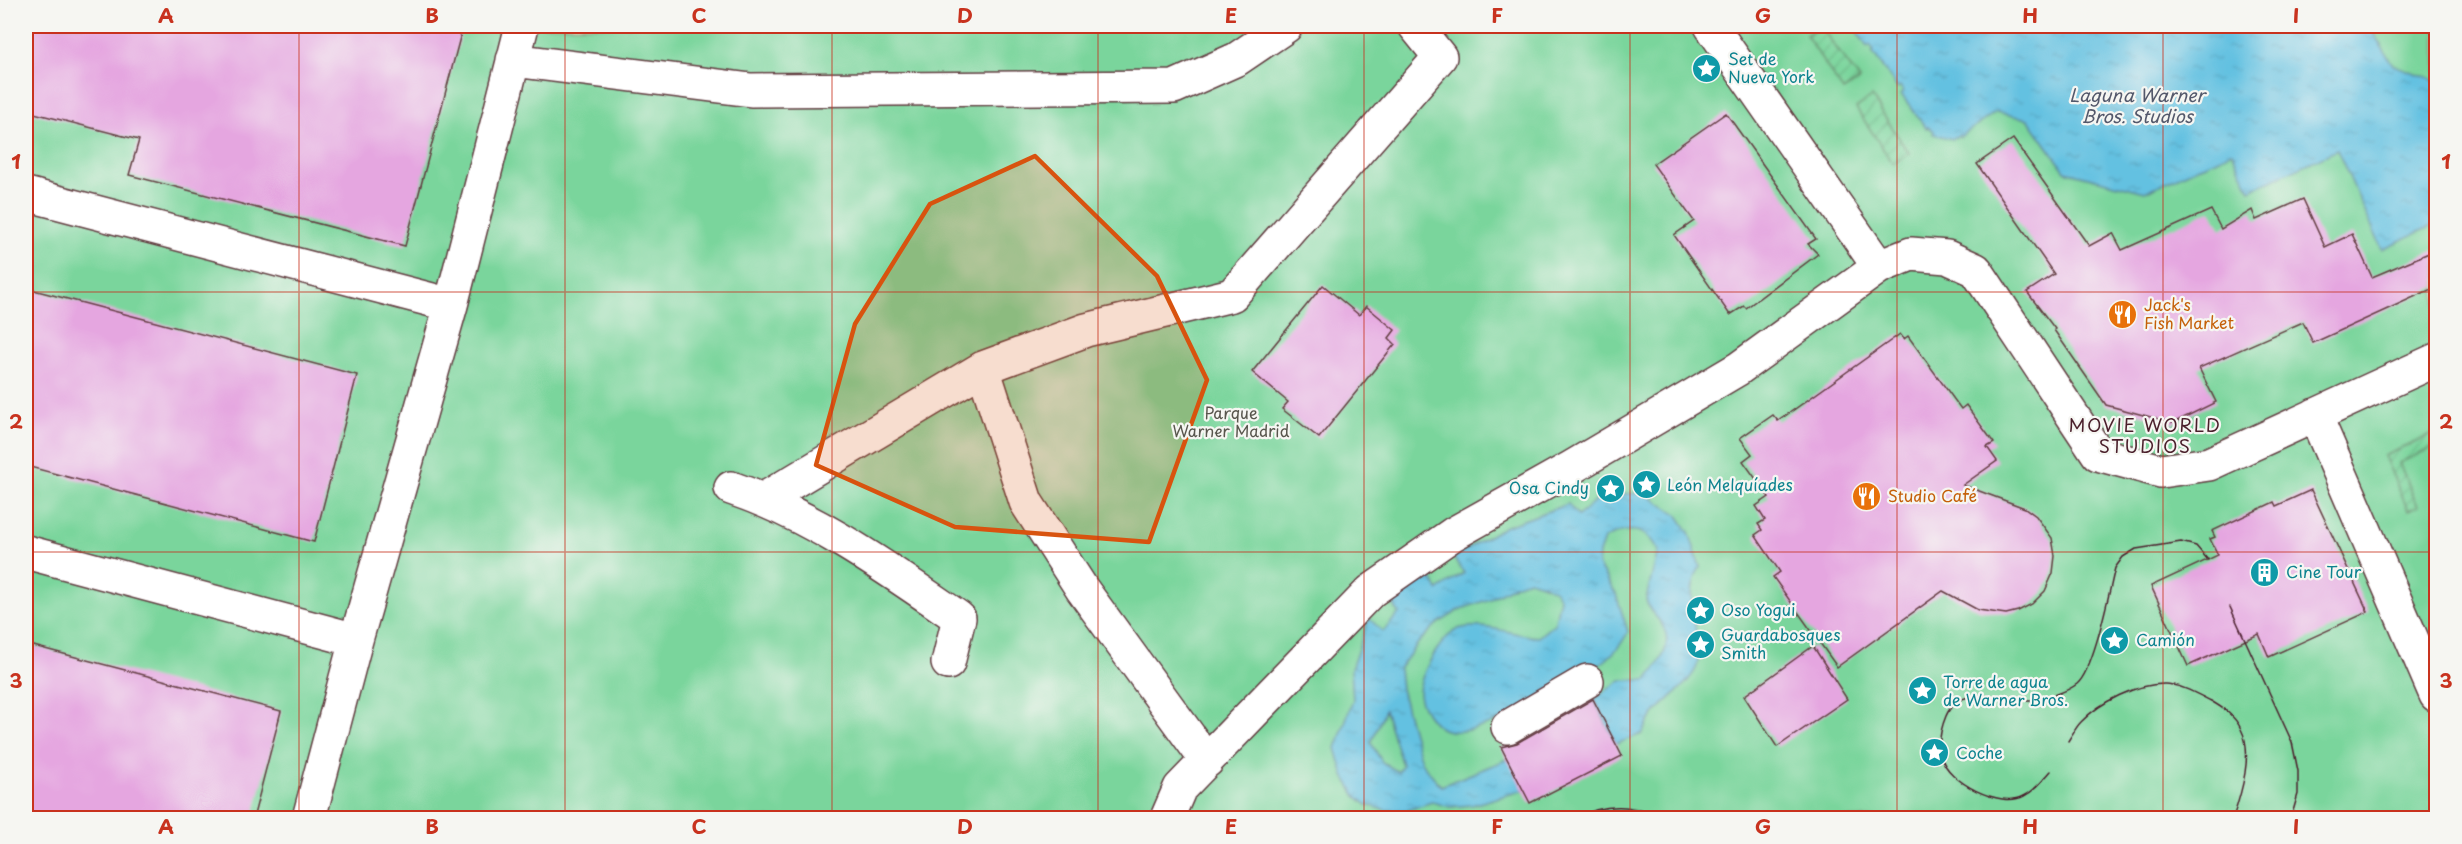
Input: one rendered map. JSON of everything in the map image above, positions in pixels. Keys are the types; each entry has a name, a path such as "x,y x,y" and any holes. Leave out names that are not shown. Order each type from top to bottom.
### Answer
{"street":[{"path":"309,819 356,640 451,305 522,26"},
{"path":"513,60 751,90 1174,87 1237,59 1286,26"},
{"path":"764,499 983,368 1086,330 1232,295 1440,57 1415,26"},
{"path":"1711,26 1879,267"},
{"path":"26,194 451,305"},
{"path":"1167,819 1180,788 1371,591 1453,534 1569,469 1738,369 1879,267 1911,254 1947,257 1977,270 2098,454 2161,471 2209,464 2436,360"},
{"path":"983,368 1026,501 1082,589 1207,761"},
{"path":"2315,415 2436,695"},
{"path":"731,488 764,499 872,558 959,618 948,663"},
{"path":"26,552 356,640"},
{"path":"1508,727 1587,681"}],"highlighted area":[{"path":"1035,156 1157,276 1207,380 1149,542 955,527 816,465 855,324 930,204"}],"green space":[{"name":"Parque Warner Madrid","path":"26,26 2436,26 2436,818 26,818"},
{"path":"1820,26 1860,80 1843,91 1806,35"},
{"path":"1872,97 1909,153 1893,164 1856,108"},
{"path":"2436,433 2436,446 2399,463 2418,506 2408,510 2384,456"}],"water":[{"name":"Laguna Warner Bros. Studios","path":"1853,26 2369,26 2393,65 2430,78 2436,83 2436,224 2382,249 2337,150 2250,190 2232,152 2145,192 2065,171 2028,119 1996,112 1960,137 1959,135 1952,139 1933,134 1934,131 1926,128 1901,94 1903,92 1900,86 1897,88 1872,52 1874,51 1870,45 1867,47"},
{"path":"1644,493 1677,514 1689,532 1700,567 1692,591 1698,662 1692,675 1654,714 1642,734 1616,744 1594,699 1621,680 1647,680 1662,659 1667,643 1664,627 1649,608 1646,599 1658,551 1647,536 1641,533 1628,531 1612,535 1604,539 1598,565 1616,594 1628,632 1603,663 1585,675 1521,711 1475,729 1456,731 1441,728 1433,722 1424,708 1419,694 1427,666 1447,637 1455,631 1462,628 1482,627 1538,637 1555,623 1560,598 1554,590 1529,580 1490,599 1461,609 1437,624 1419,642 1399,669 1401,689 1421,762 1441,786 1508,759 1524,790 1472,805 1450,807 1432,802 1408,810 1386,810 1367,805 1356,796 1344,776 1336,748 1353,700 1351,669 1369,618 1383,632 1399,613 1389,597 1430,574 1438,590 1464,573 1453,557 1504,527 1568,504 1578,516 1603,495","holes":["1385,710 1402,765 1398,772 1382,762 1371,743"]}],"building":[{"path":"26,26 463,26 405,246 129,175 139,140 26,111"},
{"path":"1726,113 1816,239 1808,244 1818,254 1746,308 1744,306 1730,315 1674,235 1694,221 1653,164"},
{"name":"Jack's Fish Market","path":"2013,139 2089,246 2113,233 2122,250 2211,210 2221,229 2252,210 2256,220 2303,199 2325,247 2352,234 2372,277 2436,250 2436,287 2313,343 2303,322 2199,368 2216,402 2173,423 2106,405 2027,292 2054,274 1977,164"},
{"path":"1323,285 1359,315 1366,306 1395,330 1389,338 1395,344 1319,438 1282,409 1288,402 1252,372"},
{"path":"26,288 357,375 314,542 26,466"},
{"name":"Studio Café","path":"1900,334 1904,339 1908,336 1961,409 1966,405 1994,443 1987,447 1997,461 1963,485 2025,508 2036,516 2052,538 2055,556 2053,573 2045,591 2032,604 2006,614 1978,610 1943,591 1837,667 1773,577 1780,572 1755,535 1762,530 1758,524 1765,520 1756,506 1769,497 1743,461 1752,454 1740,438 1773,415 1778,421"},
{"name":"Cine Tour","path":"2311,490 2368,612 2269,657 2259,634 2188,666 2151,586 2218,555 2210,539 2215,537 2212,531 2274,502 2276,506"},
{"path":"26,644 281,711 253,819 26,819"},
{"path":"1813,646 1847,699 1777,747 1744,696"},
{"path":"1593,699 1622,756 1530,803 1501,747 1517,743"}],"tram line":[{"path":"2051,771 2032,791 2014,799 2002,799 1976,791 1964,784 1945,766 1941,756 1940,736 1946,716 1953,705 1962,699 1974,696 2034,700 2057,694 2077,684 2083,676 2095,647 2115,568 2123,557 2136,549 2181,542 2196,546 2208,560"},
{"path":"2230,607 2292,742 2298,771 2298,794 2291,818"},
{"path":"2068,741 2079,724 2089,715 2108,701 2130,691 2164,684 2194,693 2220,706 2228,713 2238,724 2245,739 2245,774 2233,818"},
{"path":"1577,818 1603,808 1615,807 1640,809 1679,818"}],"place":[{"name":"Set de Nueva York","path":"1707,68"},
{"name":"Jack's Fish Market","path":"2123,314"},
{"name":"León Melquíades","path":"1646,485"},
{"name":"Osa Cindy","path":"1610,488"},
{"name":"Studio Café","path":"1867,496"},
{"name":"Cine Tour","path":"2265,572"},
{"name":"Oso Yogui","path":"1700,610"},
{"name":"Camión","path":"2115,640"},
{"name":"Guardabosques Smith","path":"1700,644"},
{"name":"Torre de agua de Warner Bros.","path":"1922,691"},
{"name":"Coche","path":"1935,753"}],"district":[{"name":"MOVIE WORLD STUDIOS","path":"2145,436"}]}
